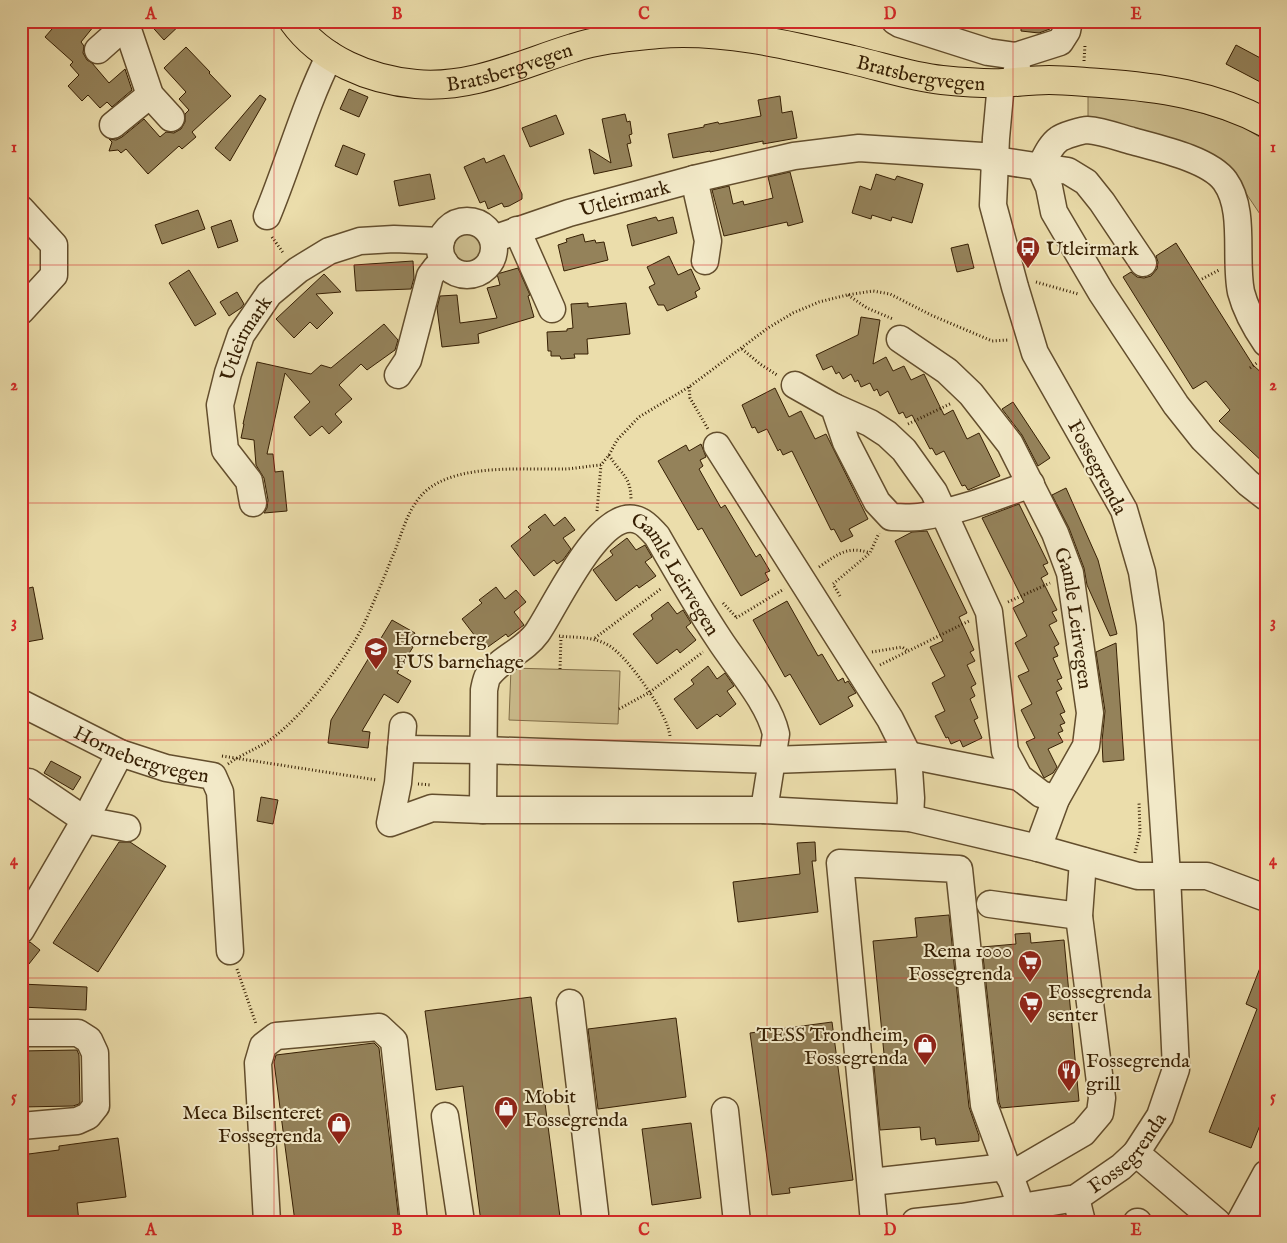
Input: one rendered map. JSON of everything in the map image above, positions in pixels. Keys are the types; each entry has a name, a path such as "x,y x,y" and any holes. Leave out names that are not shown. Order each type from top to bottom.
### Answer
{"main road":[{"name":"Bratsbergvegen","path":"283,22 350,68 415,84 437,85 475,80 597,41 622,29 661,34 755,38 941,80 1011,74 1049,80 1129,85 1203,98 1246,112 1266,123"}],"street":[{"name":"Bratsbergvegen","path":"895,21 988,52 1011,74"},
{"path":"98,50 126,23 150,95 171,118"},
{"path":"1011,74 1060,42 1067,31 1082,29"},
{"path":"267,216 289,162 316,84 330,56"},
{"name":"Fossegrenda","path":"915,1222 962,1218 1017,1208 1079,1210 1136,1153 1160,1116 1176,1069 1167,875 1150,624 1142,572 1124,510 1035,353 993,206 995,160 1011,74"},
{"path":"113,125 150,95"},
{"path":"1266,343 1252,324 1241,292 1237,215 1224,180 1210,168 1180,154 1109,134 1086,130 1059,138 1048,151 1040,167 1049,188 1054,212 1058,220 1101,292 1176,405 1203,439 1266,498"},
{"name":"Utleirmark","path":"253,503 249,481 225,450 220,406 228,373 242,335 269,294 298,270 329,251 360,241 394,239 443,252 450,268 464,274 479,272 490,262 505,235 569,212 694,179 794,156 860,148 982,156 995,160"},
{"path":"995,160 1068,171 1086,182 1102,202 1143,263"},
{"path":"694,179 708,241 704,260"},
{"path":"21,209 54,246 54,275 21,311"},
{"path":"398,375 408,360 430,276 443,252 449,228 463,222 478,223 505,235 552,309"},
{"name":"Gamle Leirvegen","path":"900,339 947,371 971,394 1010,444 1056,533 1070,573 1090,713 1086,746 1056,800 1038,848"},
{"path":"794,385 834,407 870,423 887,434 904,450 934,492 989,612 1005,751 1019,777 1041,794 1056,800"},
{"path":"834,407 846,442 877,502 891,516 917,517 942,512 971,505 1031,484"},
{"path":"717,446 866,663 908,755 911,798 910,818"},
{"name":"Gamle Leirvegen","path":"483,810 484,690 487,677 496,667 528,644 549,634 583,556 595,541 622,520 631,519 640,521 657,536 719,640 766,708 773,722 776,734 765,794 764,810"},
{"name":"Hornebergvegen","path":"21,703 120,753 166,768 217,766 230,951"},
{"path":"1019,777 908,755 772,760 671,757 483,750 402,737 398,782 390,823 432,808 483,810 764,810 910,818 1038,848 1138,876 1207,876 1266,898"},
{"path":"21,930 85,820 120,753"},
{"path":"30,782 85,820 127,828"},
{"path":"871,1182 1008,1171 1082,1133 1100,1113 1102,1098 1080,916 1082,861"},
{"path":"874,1222 840,863 958,869 984,1105 1017,1195 1017,1208"},
{"path":"990,904 1080,916"},
{"path":"570,1003 595,1214 594,1222"},
{"path":"267,1222 258,1063 263,1046 276,1036 379,1027 394,1041 414,1222"},
{"path":"21,1033 78,1033 89,1040 95,1053 96,1106 88,1116 77,1121 21,1126"},
{"path":"725,1111 737,1222"},
{"path":"445,1116 461,1222"},
{"path":"1136,1153 1217,1222"},
{"path":"1240,1222 1266,1174"}],"path":[{"path":"262,21 283,22"},
{"path":"1083,82 1084,46 1082,29 1094,21"},
{"path":"267,216 266,226 275,242 298,270"},
{"path":"595,541 601,465 617,440 639,417 690,387 768,328 793,313 819,302 873,291 890,294 931,316 992,341 1012,340"},
{"path":"847,295 867,308 897,321 900,339"},
{"path":"742,349 760,364 794,385"},
{"path":"690,387 690,398 717,446"},
{"path":"887,434 971,394"},
{"path":"609,455 614,465 627,478 631,492 631,519"},
{"path":"217,766 238,757 274,737 301,712 344,658 362,626 410,509 427,490 450,478 478,471 518,468 568,469 601,465"},
{"path":"842,601 833,584 870,552 876,537 891,516"},
{"path":"866,663 908,651 1070,573"},
{"path":"560,669 549,634 595,639 610,646 625,659 650,692 670,733 671,757"},
{"path":"619,709 650,692 719,640"},
{"path":"866,663 902,647 908,651"},
{"path":"217,766 238,757 337,775 436,786"},
{"path":"1134,854 1140,833 1138,793"},
{"path":"230,951 263,1046"}],"shaded area":[{"path":"1088,96 1150,100 1180,106 1240,125 1266,141 1266,223 1233,174 1088,124"},
{"path":"468,228 482,234 488,248 482,262 468,268 454,262 448,248 454,234"},
{"path":"511,668 620,671 618,724 509,720"}],"building":[{"path":"59,21 98,21 81,42 84,46 83,53 87,60 92,63 109,83 125,69 132,90 112,107 107,102 100,108 88,95 82,101 68,86 79,75 70,65 73,62 45,37"},
{"path":"147,21 184,21 164,40"},
{"path":"1021,21 1054,21 1050,29 1039,33 1021,31"},
{"path":"1236,45 1266,61 1266,85 1226,64"},
{"path":"186,47 231,96 192,132 196,137 182,149 179,146 148,174 126,149 121,153 118,150 109,151 112,142 109,139 116,140 122,137 144,119 160,137 166,132 174,133 181,129 185,122 185,114 189,110 179,99 186,92 164,68"},
{"path":"349,89 368,97 359,117 340,109"},
{"path":"260,95 266,99 230,161 215,148"},
{"path":"780,96 782,113 792,111 797,138 763,144 763,141 673,158 668,134 704,127 704,125 718,122 719,124 761,116 758,100"},
{"path":"625,114 627,122 630,121 632,134 629,135 631,143 627,144 632,166 594,174 589,149 611,163 602,119"},
{"path":"556,115 564,134 530,147 522,128"},
{"path":"343,145 365,154 357,175 335,166"},
{"path":"504,155 522,194 522,199 509,206 504,207 502,203 488,209 485,201 480,203 464,167 484,158 486,163"},
{"path":"790,172 803,222 788,226 787,222 724,236 712,190 729,186 733,204 743,201 744,205 773,198 768,177"},
{"path":"430,174 435,199 399,206 394,181"},
{"path":"876,174 895,180 897,176 923,184 912,223 892,217 891,221 872,215 871,219 852,213 860,186 871,190"},
{"path":"198,210 205,229 162,244 155,225"},
{"path":"656,217 658,221 673,217 677,233 632,246 627,225"},
{"path":"231,220 238,241 218,248 211,227"},
{"path":"583,234 585,242 595,240 596,243 604,242 608,260 564,271 558,245 567,242 566,239"},
{"path":"1176,243 1253,365 1266,377 1266,465 1219,421 1230,410 1206,381 1193,389 1123,277 1131,272 1137,277 1151,276 1157,269 1158,262 1156,256"},
{"path":"968,244 974,268 957,272 951,248"},
{"path":"669,256 678,275 691,269 700,289 695,292 697,297 667,311 664,305 658,305 649,287 655,284 647,267"},
{"path":"413,261 414,278 411,289 356,291 354,265"},
{"path":"518,268 530,295 528,296 534,317 478,334 479,343 442,347 437,308 440,296 457,295 460,323 497,318 487,288 500,285 497,274"},
{"path":"189,270 216,314 195,326 169,283"},
{"path":"324,274 341,292 316,294 333,313 317,329 310,322 294,338 276,319"},
{"path":"237,292 244,304 229,316 220,302"},
{"path":"588,303 588,307 626,303 630,334 587,339 588,354 574,354 575,358 561,359 560,356 551,356 551,351 548,351 547,332 567,331 567,329 573,328 571,304"},
{"path":"861,317 880,320 873,364 886,357 893,371 904,366 911,380 924,374 944,415 953,410 967,439 979,433 1000,476 968,490 965,485 962,486 944,451 936,455 932,448 930,449 912,415 906,418 903,412 899,414 888,391 880,396 877,389 874,391 870,383 861,387 858,380 855,382 851,374 843,379 839,372 836,374 832,366 823,370 816,355 858,335"},
{"path":"384,324 398,340 395,350 367,370 361,364 339,385 352,399 335,414 342,422 329,434 322,426 310,436 294,417 310,402 285,373 267,454 273,454 275,472 283,471 287,511 264,513 268,500 264,478 256,465 254,440 241,438 257,362 311,374 321,365 331,368"},
{"path":"775,388 789,417 801,411 815,439 826,434 868,519 849,529 853,536 841,542 834,529 831,530 792,451 783,455 780,449 778,451 767,429 758,433 755,427 752,428 742,405"},
{"path":"1013,402 1050,458 1038,466 1022,435 1002,409"},
{"path":"701,444 706,457 700,460 703,466 699,469 721,508 725,505 756,557 760,554 770,571 765,573 769,580 741,596 702,528 698,530 658,461 686,445 689,451"},
{"path":"1066,488 1098,560 1117,634 1110,636 1087,585 1084,568 1069,528 1052,495"},
{"path":"1019,504 1048,563 1043,565 1048,574 1041,578 1057,610 1052,612 1057,621 1049,625 1059,644 1054,647 1058,656 1053,658 1062,678 1057,680 1062,689 1056,692 1065,712 1060,714 1065,723 1060,725 1063,731 1058,733 1063,742 1048,749 1057,767 1053,773 1044,778 1026,742 1035,738 1021,710 1032,704 1018,676 1029,671 1015,643 1027,636 1013,608 1024,602 982,518"},
{"path":"545,514 554,526 565,517 575,530 563,538 571,549 563,560 557,564 554,560 534,576 511,546 531,530 528,527"},
{"path":"927,531 967,613 959,617 974,650 970,652 975,661 967,665 976,684 971,687 975,696 970,699 978,718 974,720 982,738 963,747 960,740 951,744 935,716 945,711 932,683 945,676 930,647 943,641 895,541 912,532"},
{"path":"627,538 636,550 645,545 652,557 645,562 656,576 639,588 637,585 616,601 593,570 613,555 610,551"},
{"path":"33,587 43,639 21,643 21,590"},
{"path":"496,587 505,599 516,590 526,602 514,612 524,625 508,637 506,634 485,649 462,619 482,603 479,600"},
{"path":"787,601 818,656 822,654 838,681 843,678 845,683 848,681 856,693 848,697 853,706 820,725 790,674 785,677 753,620"},
{"path":"668,602 677,614 683,610 691,623 686,627 696,640 680,653 677,649 657,664 633,634 653,619 651,615"},
{"path":"392,620 415,633 408,644 413,647 397,673 411,681 398,703 384,694 362,731 370,732 368,748 328,743 331,720"},
{"path":"1116,643 1124,760 1103,762 1102,741 1105,711 1096,652"},
{"path":"708,666 717,679 725,673 734,686 727,691 736,704 720,717 717,714 697,729 674,699 694,684 691,680"},
{"path":"51,761 81,777 73,790 44,773"},
{"path":"261,797 278,800 273,824 257,821"},
{"path":"119,842 130,842 166,866 98,972 53,943"},
{"path":"815,842 816,861 812,861 818,912 738,922 733,882 800,874 797,843"},
{"path":"949,915 969,1107 979,1141 936,1145 935,1138 921,1140 920,1127 880,1130 873,1055 884,1054 873,941 917,937 915,918"},
{"name":"Fossegrenda senter","path":"1030,933 1031,943 1064,940 1079,1101 1001,1108 982,947 1016,944 1015,934"},
{"path":"30,942 40,950 21,974 21,945"},
{"path":"1265,955 1266,1110 1251,1148 1209,1132 1257,1009 1246,1004"},
{"path":"21,984 87,987 86,1010 21,1007"},
{"path":"531,997 560,1217 524,1222 481,1222 463,1086 436,1090 425,1011"},
{"path":"676,1018 686,1097 598,1109 588,1029"},
{"path":"832,1022 853,1180 789,1188 790,1193 772,1195 750,1033"},
{"path":"374,1043 379,1048 399,1222 295,1222 274,1062 276,1055"},
{"path":"77,1050 79,1055 79,1104 73,1106 21,1107 21,1051"},
{"path":"691,1123 701,1198 652,1205 642,1129"},
{"path":"118,1138 126,1197 77,1203 79,1222 21,1222 21,1155 59,1150 59,1146"}],"place":[{"name":"Utleirmark","path":"1028,269"},
{"name":"Horneberg FUS barnehage","path":"376,670"},
{"name":"Rema 1000 Fossegrenda","path":"1030,983"},
{"name":"Fossegrenda senter","path":"1031,1024"},
{"name":"TESS Trondheim, Fossegrenda","path":"925,1066"},
{"name":"Fossegrenda grill","path":"1069,1092"},
{"name":"Mobit Fossegrenda","path":"506,1129"},
{"name":"Meca Bilsenteret Fossegrenda","path":"339,1145"}]}
